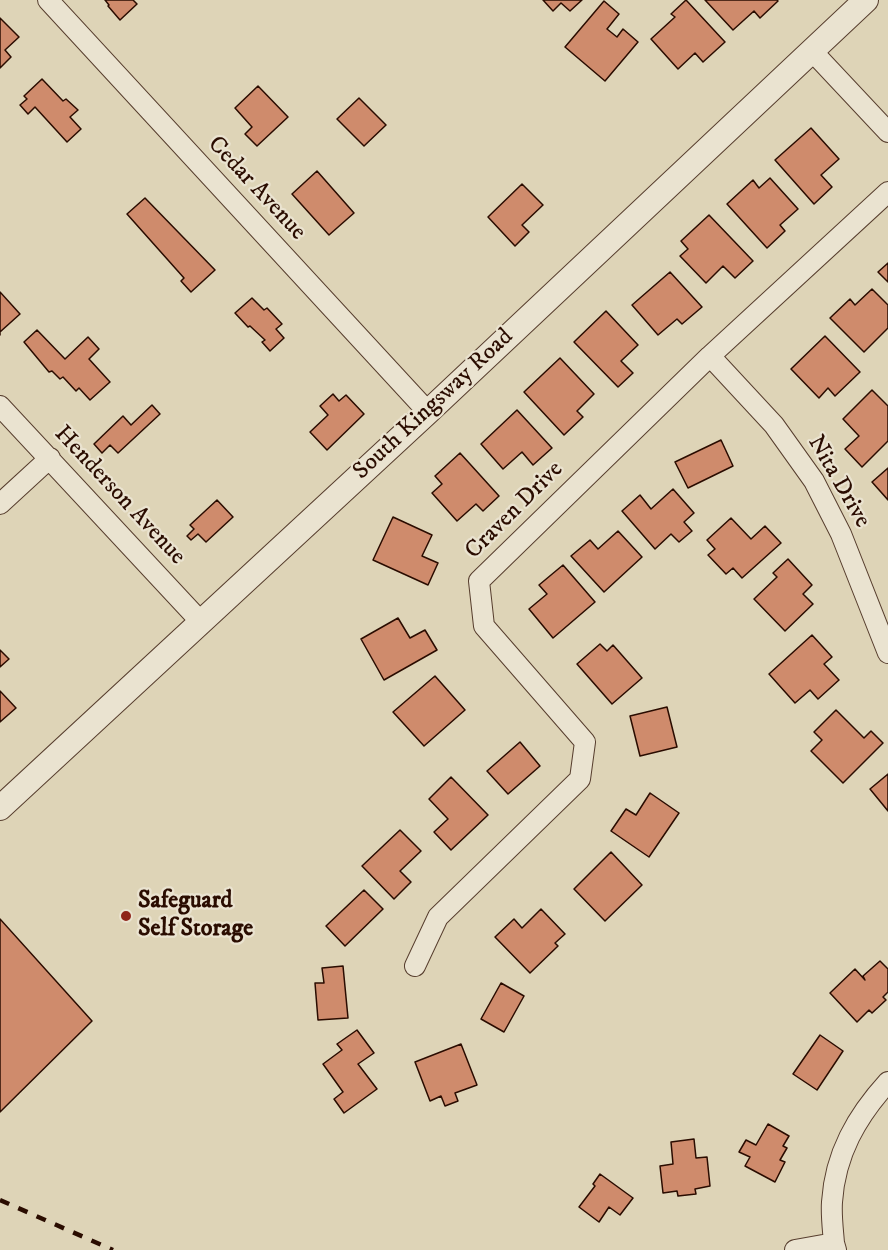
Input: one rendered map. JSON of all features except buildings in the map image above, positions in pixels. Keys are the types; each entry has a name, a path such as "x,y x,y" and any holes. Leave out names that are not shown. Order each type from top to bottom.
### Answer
{"street":[{"name":"Cedar Avenue","path":"48,0 428,412"},
{"name":"South Kingsway Road","path":"0,808 428,412 866,0"},
{"path":"812,51 888,132"},
{"name":"Craven Drive","path":"415,966 438,918 580,779 585,742 484,626 479,581 710,356 888,192"},
{"name":"Nita Drive","path":"710,356 774,425 814,481 841,534 888,653"},
{"name":"Henderson Avenue","path":"0,406 201,622"},
{"path":"0,504 50,458"},
{"path":"795,1250 835,1247 832,1202 838,1163 853,1128 888,1082"}],"railway":[{"path":"0,1200 113,1250"}],"place":[{"name":"Safeguard Self Storage","path":"126,916"}]}
